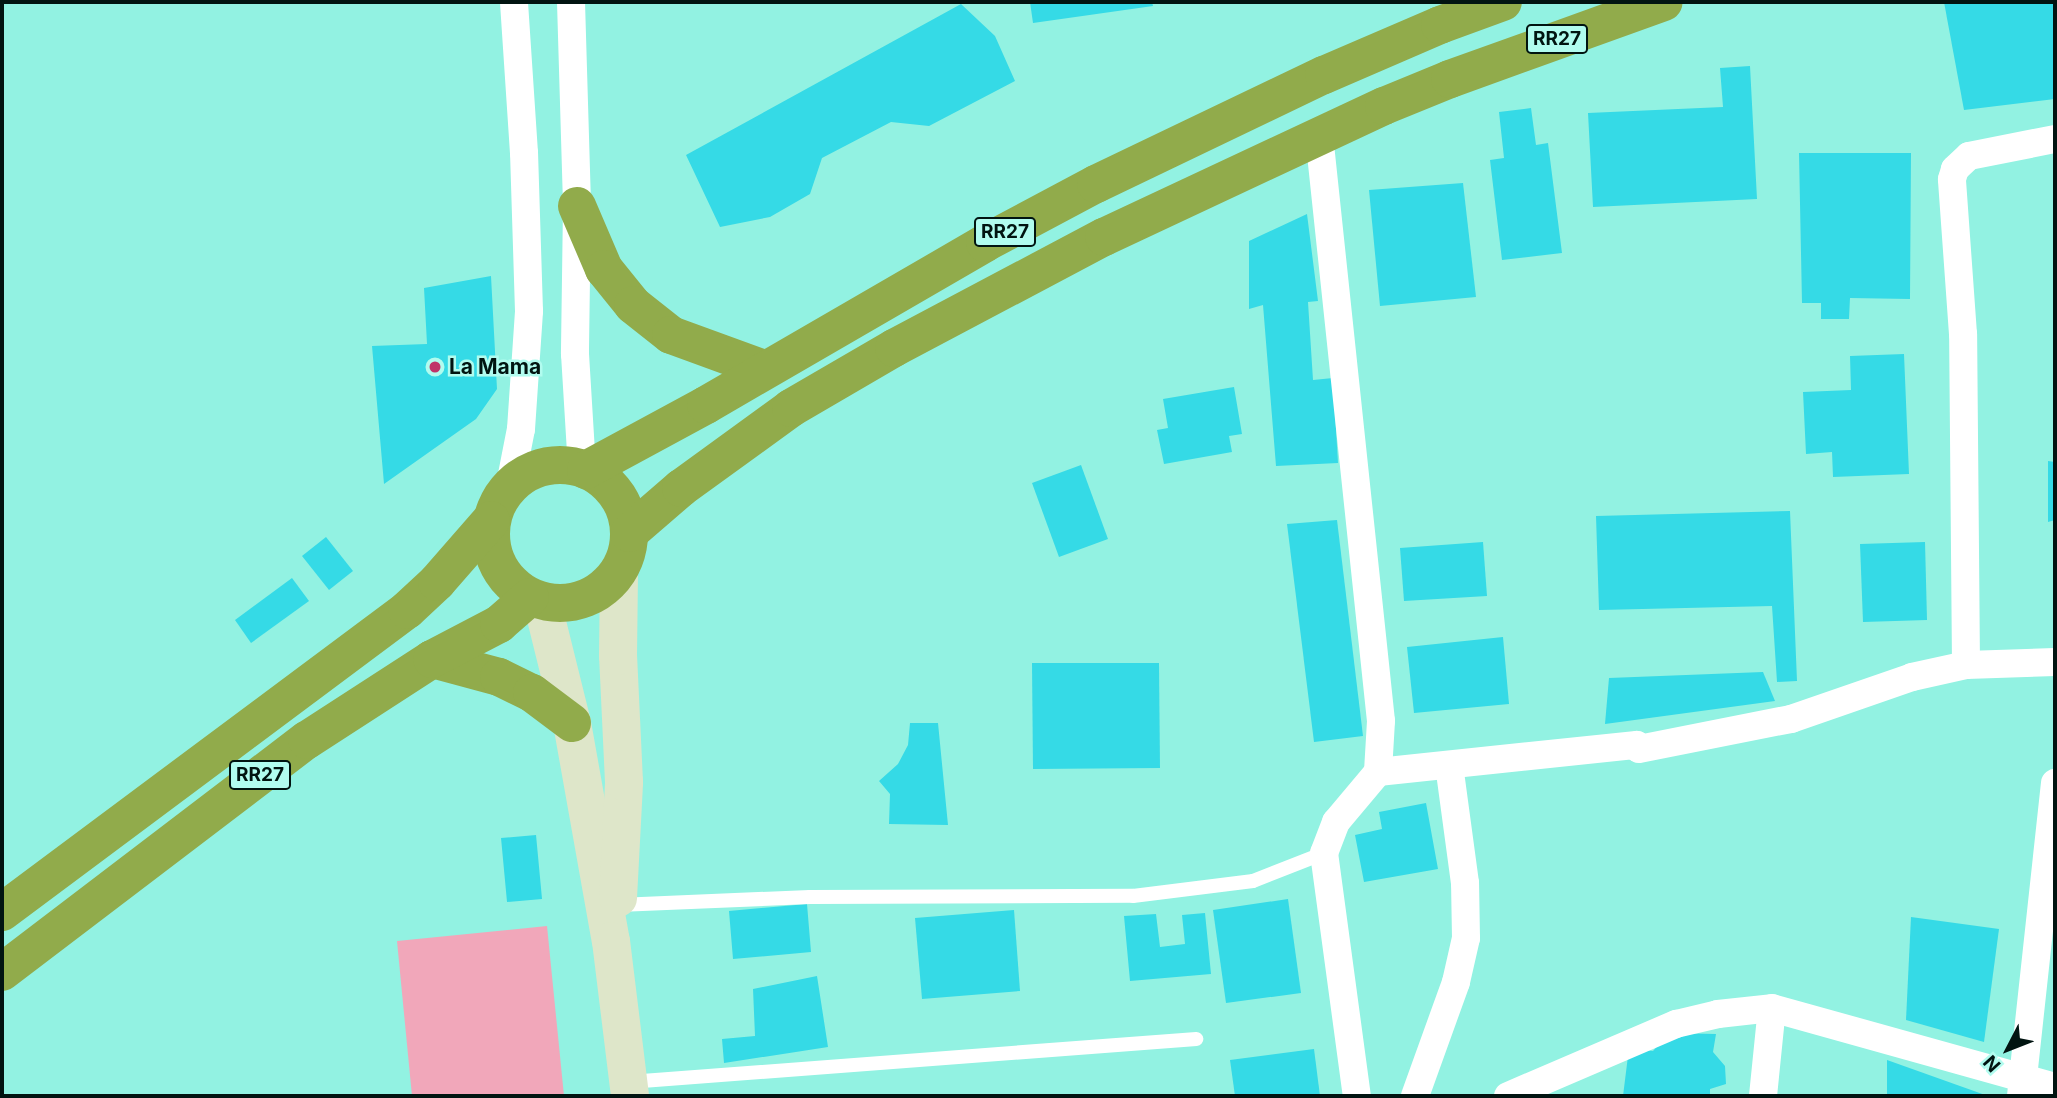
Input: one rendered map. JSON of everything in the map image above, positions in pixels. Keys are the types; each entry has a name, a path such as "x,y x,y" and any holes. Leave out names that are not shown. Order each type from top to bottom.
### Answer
{"highway":[{"name":"RR27","path":"584,469 985,243 1176,145 1324,75 1440,25 1503,2"},
{"name":"RR27","path":"629,533 735,446 848,375 1092,243 1319,135 1450,79 1664,2"},
{"path":"578,206 604,269 633,305 671,335 764,369"},
{"path":"491,520 491,544 498,565 512,584 536,599 563,604 585,600 604,588 618,572 627,553 629,533 626,513 617,495 603,480 584,469 557,465 531,471 510,485"},
{"name":"RR27","path":"2,912 396,618 437,582 491,520 498,502 510,485"},
{"name":"RR27","path":"2,972 307,740 432,659 499,624 536,599"},
{"path":"432,659 499,677 532,693 572,723"}],"street":[{"path":"510,485 521,429 528,311 524,153 514,2"},
{"path":"571,2 578,206 575,354 584,469"},
{"path":"1319,135 1381,721 1378,772 1336,822 1324,853 1357,1096"},
{"path":"1966,665 1963,334 1952,179 1955,169 1969,156 2055,139"},
{"path":"611,941 618,905 624,782 618,656 618,572"},
{"path":"536,599 572,723 611,941 629,1089"},
{"path":"1378,772 1637,745 1639,749 1791,719 1912,677 1966,665 2055,662"},
{"path":"1415,1096 1456,982 1466,938 1465,883 1448,765"},
{"path":"2022,1087 2055,783"},
{"path":"1763,1096 1772,1008"},
{"path":"1508,1096 1676,1024 1718,1014 1772,1008 2022,1087 2055,1087"}],"lane":[{"path":"618,905 810,897 1133,896 1253,881 1324,853"},
{"path":"629,1089 1196,1039"}],"shaded area":[{"path":"547,926 564,1096 412,1096 397,941"}],"building":[{"path":"1030,2 1152,2 1153,6 1033,23"},
{"path":"1944,2 2055,2 2055,99 1964,110"},
{"path":"961,4 995,36 1015,81 929,126 891,122 822,158 810,194 770,217 720,227 686,155"},
{"path":"1750,66 1757,199 1593,207 1588,113 1723,107 1720,68"},
{"path":"1531,108 1536,145 1548,143 1562,253 1502,260 1490,160 1504,158 1499,112"},
{"path":"1799,153 1911,153 1910,299 1850,298 1849,319 1821,319 1821,303 1802,303"},
{"path":"1463,183 1476,297 1380,306 1369,190"},
{"path":"1307,214 1318,301 1308,302 1313,380 1333,378 1338,463 1276,466 1263,305 1249,309 1249,241"},
{"name":"La Mama","path":"491,276 497,389 476,419 384,484 372,346 427,344 424,288"},
{"path":"1904,354 1909,474 1833,477 1832,452 1806,454 1803,392 1851,390 1850,356"},
{"path":"1234,387 1242,434 1229,436 1232,452 1164,464 1157,430 1168,428 1163,399"},
{"path":"2048,461 2055,462 2055,520 2048,522"},
{"path":"1081,465 1108,539 1059,557 1032,483"},
{"path":"1790,511 1797,681 1777,682 1772,606 1599,610 1596,516"},
{"path":"1337,520 1363,736 1314,742 1287,524"},
{"path":"326,537 353,571 329,590 302,556"},
{"path":"1483,542 1487,596 1404,601 1400,548"},
{"path":"1925,542 1927,620 1863,622 1860,544"},
{"path":"292,578 309,601 251,643 235,620"},
{"path":"1503,637 1509,704 1414,713 1407,647"},
{"path":"1032,663 1159,663 1160,768 1033,769"},
{"path":"1763,672 1775,701 1605,724 1609,678"},
{"path":"910,723 938,723 948,825 889,824 890,794 879,781 898,764 908,745"},
{"path":"1426,803 1438,869 1364,882 1355,835 1382,829 1379,812"},
{"path":"536,835 542,899 507,902 501,838"},
{"path":"1288,899 1301,993 1226,1003 1213,910"},
{"path":"807,904 811,952 733,959 729,911"},
{"path":"1014,910 1020,991 922,999 915,918"},
{"path":"1205,913 1211,974 1130,981 1124,916 1156,914 1160,947 1185,944 1182,915"},
{"path":"1911,917 1999,929 1984,1042 1906,1020"},
{"path":"817,976 828,1047 724,1063 722,1039 755,1036 753,989"},
{"path":"1669,1033 1716,1034 1713,1052 1725,1066 1726,1084 1710,1089 1710,1096 1623,1096 1629,1048 1653,1051"},
{"path":"1314,1049 1320,1096 1235,1096 1230,1060"},
{"path":"1887,1060 1988,1096 1887,1096"}],"place":[{"name":"La Mama","path":"435,367"}]}
